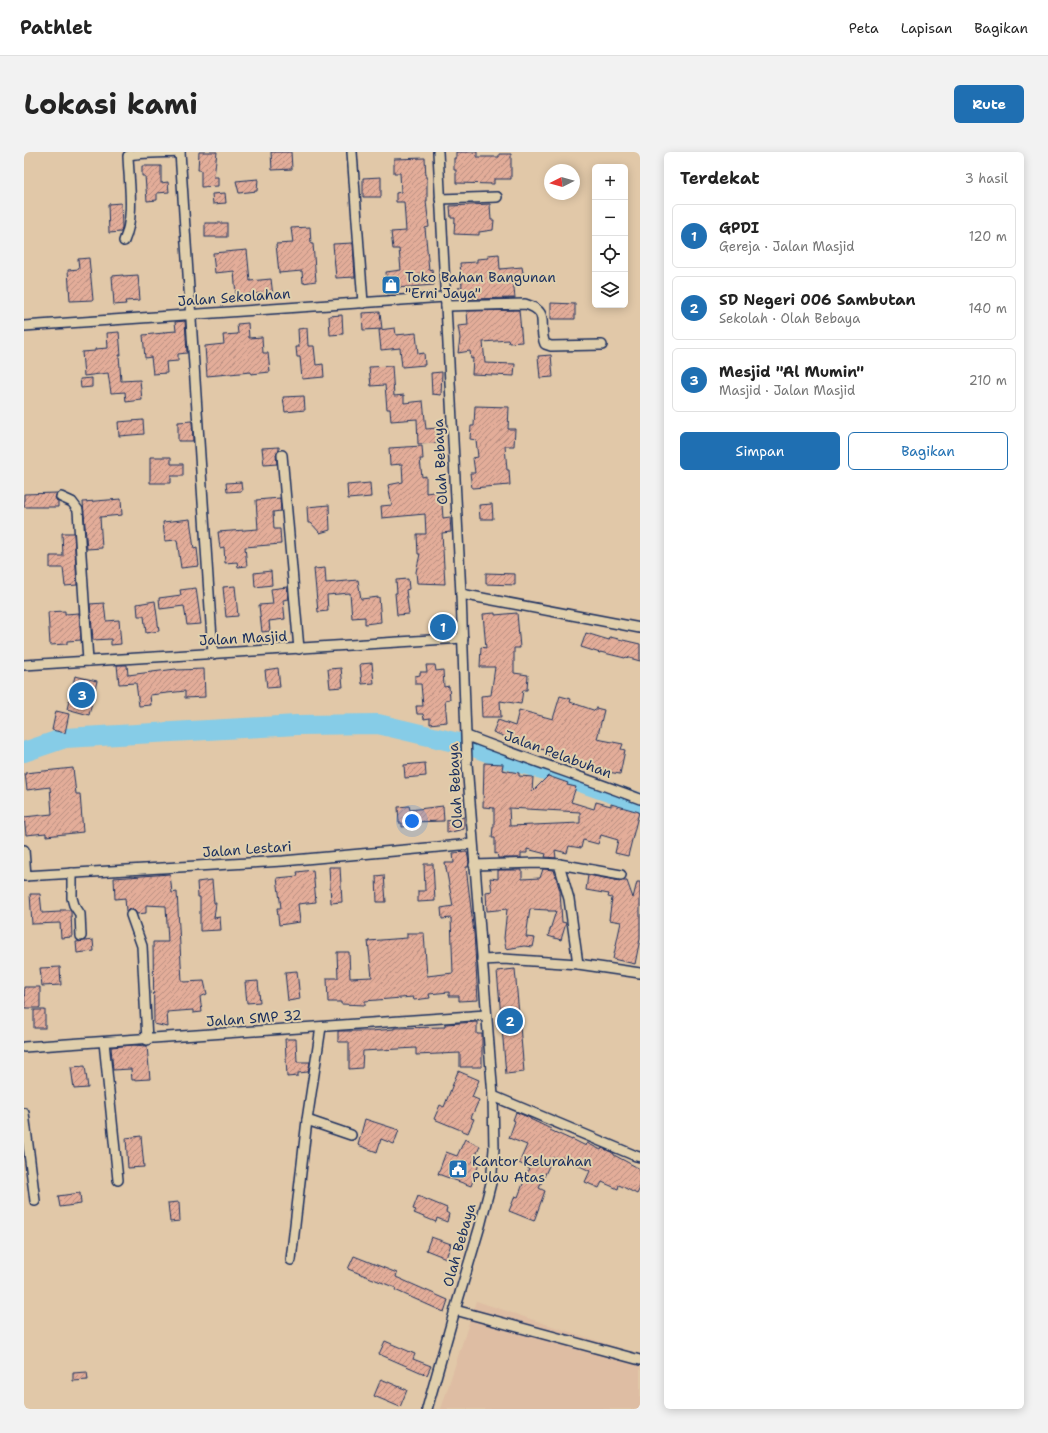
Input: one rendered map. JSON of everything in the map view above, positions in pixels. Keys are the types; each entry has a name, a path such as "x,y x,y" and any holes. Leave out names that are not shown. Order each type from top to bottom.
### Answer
{"street":[{"path":"124,241 130,224 128,156 130,154 180,152 213,654"},
{"path":"352,152 362,303"},
{"name":"Olah Bebaya","path":"427,1409 480,1226 493,1170 494,1149 493,1096 472,844 467,764 461,594 438,152"},
{"path":"440,199 498,197"},
{"name":"Jalan Sekolahan","path":"24,326 362,303 445,302 525,304 535,307 541,314 543,326 542,337 545,344 551,346 602,345"},
{"path":"282,455 299,649"},
{"path":"61,497 72,502 78,510 88,661"},
{"path":"461,594 640,628"},
{"name":"Jalan Masjid","path":"24,665 463,638"},
{"name":"Jalan Pelabuhan","path":"466,739 585,778 640,799"},
{"name":"Jalan Lestari","path":"25,876 283,861 472,844"},
{"path":"24,850 25,876"},
{"path":"474,865 539,863 559,864 621,875"},
{"path":"559,864 569,899 578,964"},
{"path":"72,873 72,898 74,905 80,914 81,936"},
{"path":"131,915 142,946 148,1040"},
{"path":"482,960 502,959 578,964 640,972"},
{"name":"Jalan SMP 32","path":"24,1047 148,1040 486,1015"},
{"path":"291,1260 321,1027"},
{"path":"104,1042 118,1180"},
{"path":"493,1096 640,1157"},
{"path":"24,1113 35,1201"},
{"path":"308,1120 351,1135"},
{"path":"455,1310 640,1360"}],"shaded area":[{"path":"476,1301 640,1355 640,1409 441,1409"}],"building":[{"path":"199,152 217,152 214,177 218,177 218,186 201,187 201,170 198,170"},
{"path":"271,152 291,152 292,169 272,170"},
{"path":"456,152 477,152 477,157 499,157 499,154 511,154 511,179 494,179 494,184 456,183 454,158 456,158"},
{"path":"425,158 427,178 426,201 429,227 425,228 429,270 432,269 434,285 396,288 397,294 388,295 386,272 401,270 399,249 393,249 391,232 406,231 404,202 396,202 396,193 401,192 400,173 394,173 394,159"},
{"path":"142,166 161,166 161,183 168,182 169,192 157,193 157,200 147,201 145,176 142,176"},
{"path":"381,177 381,197 363,197 363,178"},
{"path":"258,179 257,191 239,193 236,181"},
{"path":"225,193 226,203 213,204 212,194"},
{"path":"121,203 121,232 109,233 108,204"},
{"path":"490,204 491,220 494,220 493,230 479,232 479,235 454,234 455,218 451,218 450,206"},
{"path":"205,223 227,223 227,237 205,237"},
{"path":"310,227 316,281 303,283 302,271 279,273 276,244 293,243 291,228"},
{"path":"353,243 355,277 336,278 333,244"},
{"path":"247,250 250,281 271,279 273,296 263,297 262,293 236,296 234,271 215,273 213,253"},
{"path":"499,254 500,269 522,267 524,278 513,279 515,298 466,299 466,296 458,296 458,288 462,287 460,263 477,262 477,259 489,258 488,255"},
{"path":"89,258 93,300 70,301 68,270 79,269 78,259"},
{"path":"138,275 140,300 125,301 126,304 114,305 112,276"},
{"path":"551,303 575,304 575,319 551,319"},
{"path":"519,310 522,342 509,343 508,340 483,342 485,363 515,364 514,376 472,374 473,358 471,359 470,351 458,353 460,338 458,326 468,325 467,311"},
{"path":"380,312 382,329 363,330 362,313"},
{"path":"342,315 343,334 330,335 329,316"},
{"path":"185,321 187,353 178,354 178,361 166,362 167,373 153,374 151,357 145,358 143,335 176,331 175,322"},
{"path":"248,323 249,338 262,337 263,353 268,353 270,372 251,374 251,372 207,376 205,346 224,344 223,335 238,334 237,324"},
{"path":"307,328 308,346 314,346 316,365 323,364 324,377 302,379 300,357 297,357 296,347 299,347 298,329"},
{"path":"395,328 396,335 416,333 418,354 424,353 425,365 402,367 400,348 381,350 379,330"},
{"path":"119,332 121,381 140,380 142,400 126,402 125,392 111,393 108,373 84,376 82,352 108,348 107,333"},
{"path":"551,355 553,377 540,378 538,356"},
{"path":"392,366 394,396 404,395 404,403 423,401 426,429 438,428 439,443 418,444 417,419 391,421 390,409 387,409 385,385 371,386 369,367"},
{"path":"442,372 441,395 432,394 431,373"},
{"path":"92,378 92,387 81,388 80,379"},
{"path":"304,396 305,410 285,412 283,397"},
{"path":"475,406 509,407 508,429 515,429 514,446 505,446 510,485 472,488 470,473 475,473 473,458 478,457 476,440 470,439 471,426 474,426"},
{"path":"143,420 144,434 119,436 118,422"},
{"path":"192,421 193,441 178,441 178,422"},
{"path":"422,446 423,459 420,459 422,477 426,476 426,493 441,491 443,518 450,517 451,532 442,533 445,584 417,583 416,572 420,554 418,554 417,534 426,534 425,514 382,518 381,506 392,505 388,485 403,482 402,464 390,465 389,448"},
{"path":"279,447 276,455 277,464 264,465 262,448"},
{"path":"150,457 171,457 171,464 183,464 183,476 171,476 171,483 150,483"},
{"path":"241,482 242,491 227,492 226,483"},
{"path":"370,483 371,497 348,499 347,485"},
{"path":"57,493 55,498 58,502 58,507 24,507 24,494"},
{"path":"280,498 281,511 273,512 274,529 280,529 281,544 245,547 247,566 238,567 237,562 225,563 224,547 220,548 218,532 258,529 256,500"},
{"path":"121,499 122,515 100,517 102,548 87,549 83,502"},
{"path":"492,504 493,519 480,519 479,505"},
{"path":"329,505 330,530 320,533 311,523 308,523 307,507"},
{"path":"190,519 194,549 197,548 199,566 181,568 177,540 165,541 163,522"},
{"path":"62,533 74,533 77,585 65,586 63,568 50,568 50,556 63,556"},
{"path":"325,568 326,583 358,580 361,599 379,597 381,622 365,624 365,617 352,618 350,593 327,595 328,611 318,612 314,569"},
{"path":"271,571 272,585 255,587 254,573"},
{"path":"486,573 515,574 515,585 486,584"},
{"path":"408,579 409,589 406,590 409,614 397,615 395,593 397,593 396,580"},
{"path":"235,586 238,616 226,617 223,587"},
{"path":"287,587 289,599 283,600 285,619 269,621 270,631 262,632 259,605 273,604 271,589"},
{"path":"196,588 201,624 187,625 184,606 160,609 159,598 181,595 180,590"},
{"path":"155,601 159,631 146,633 144,616 138,616 137,604"},
{"path":"104,603 106,621 119,620 121,644 111,645 111,639 93,640 90,604"},
{"path":"65,611 65,614 79,613 81,640 67,641 67,644 50,645 48,612"},
{"path":"495,613 495,615 517,613 520,648 514,648 514,673 528,675 527,690 523,690 521,704 500,701 501,717 482,717 481,696 491,695 495,667 480,667 481,647 486,648 483,614"},
{"path":"454,621 455,630 432,632 431,623"},
{"path":"586,633 609,640 610,637 640,644 640,661 600,653 581,647"},
{"path":"372,663 374,683 362,684 360,664"},
{"path":"117,665 127,665 128,675 176,669 204,669 205,697 185,698 185,691 150,695 151,705 139,706 136,683 119,684"},
{"path":"426,665 435,665 436,671 443,670 444,687 449,686 450,699 445,700 447,722 430,724 430,718 424,719 423,714 417,714 416,706 423,706 421,684 415,684 415,676 420,675 420,672 427,672"},
{"path":"278,668 280,687 267,688 265,670"},
{"path":"341,668 343,687 330,688 328,669"},
{"path":"75,676 97,681 89,715 67,709"},
{"path":"560,696 571,699 570,702 596,711 596,708 604,710 597,739 623,744 621,749 625,750 620,774 608,772 609,770 581,766 582,761 545,755 546,750 533,748 534,745 493,732 498,720 515,726 519,710 553,719"},
{"path":"56,711 69,714 65,733 52,730"},
{"path":"425,763 426,776 405,778 404,765"},
{"path":"484,763 503,764 502,770 519,773 519,776 533,777 532,792 548,776 568,783 567,785 576,787 571,802 594,809 596,802 611,806 611,804 639,812 628,856 615,853 618,840 601,835 598,844 583,840 581,848 569,846 567,853 555,850 556,858 545,857 546,854 527,849 527,853 521,853 521,858 498,858 497,853 495,854 495,838 492,838 494,827 494,808 483,807","holes":["509,808 580,812 580,823 510,826"]},
{"path":"73,768 76,794 80,794 83,832 46,836 46,833 26,835 24,817 52,814 50,787 27,790 25,773"},
{"path":"409,806 410,810 443,806 444,821 411,822 411,826 402,827 402,823 399,823 398,807"},
{"path":"464,817 464,829 447,833 447,820"},
{"path":"467,852 469,862 468,867 466,867 474,933 478,1000 459,1001 459,996 449,996 449,992 429,994 430,998 414,1000 413,997 365,1001 365,1005 328,1002 327,978 338,978 337,952 349,952 350,978 372,977 368,941 407,938 407,933 424,933 427,976 453,973 451,918 442,919 441,908 453,906 445,863 454,863 453,853"},
{"path":"424,864 433,864 435,901 418,902 418,891 425,891"},
{"path":"329,867 340,867 342,902 331,903"},
{"path":"543,869 554,870 560,891 562,922 566,923 561,940 548,936 556,911 530,909 526,937 535,938 533,947 524,946 506,949 504,938 507,909 487,911 486,892 492,891 490,878 498,879 498,870 522,870 522,879 540,878"},
{"path":"313,870 316,902 298,904 300,922 279,925 277,908 281,908 277,878 298,876 297,872"},
{"path":"170,874 172,893 177,892 182,981 204,981 207,994 200,997 202,1012 193,1013 193,1010 167,1012 168,1027 154,1024 153,942 168,942 166,906 146,905 146,913 137,914 132,909 126,911 125,898 115,899 114,878"},
{"path":"384,875 386,902 377,902 376,876"},
{"path":"588,875 627,881 633,898 637,882 640,882 640,939 635,964 613,959 621,922 609,920 612,898 608,897 609,894 586,890"},
{"path":"212,880 214,903 216,903 214,918 220,917 221,930 200,931 200,897 198,897 197,882"},
{"path":"30,894 40,894 42,913 70,910 72,937 61,938 60,923 32,924"},
{"path":"93,940 94,951 77,953 76,942"},
{"path":"60,967 61,985 42,986 40,968"},
{"path":"515,969 524,1072 506,1074 497,971"},
{"path":"297,971 300,999 288,1001 285,972"},
{"path":"258,981 260,1002 247,1003 245,982"},
{"path":"24,987 40,987 40,1008 25,1008"},
{"path":"34,1010 45,1010 45,1028 34,1028"},
{"path":"477,1022 477,1034 482,1034 482,1067 460,1067 460,1053 416,1055 416,1048 363,1051 362,1068 349,1069 349,1042 338,1042 338,1031 371,1031 394,1028 445,1027 445,1024"},
{"path":"285,1039 296,1039 297,1062 310,1062 308,1072 298,1073 298,1076 287,1077"},
{"path":"133,1045 147,1046 150,1079 132,1080 131,1069 113,1070 111,1047"},
{"path":"85,1066 88,1088 74,1089 71,1067"},
{"path":"458,1071 479,1080 472,1097 479,1100 471,1118 474,1119 468,1133 434,1119 440,1105 444,1107"},
{"path":"516,1112 551,1129 550,1130 586,1146 587,1143 601,1150 602,1148 611,1152 640,1169 640,1188 637,1194 619,1185 618,1189 602,1182 599,1188 585,1182 590,1171 561,1157 559,1160 553,1157 539,1188 545,1191 534,1221 509,1211 515,1196 518,1197 529,1168 519,1163 527,1145 509,1138 515,1121 513,1120"},
{"path":"365,1119 399,1130 394,1144 381,1139 377,1152 358,1145"},
{"path":"141,1136 144,1167 128,1168 126,1138"},
{"name":"Kantor Kelurahan Pulau Atas","path":"465,1139 480,1146 473,1162 479,1164 471,1186 438,1174 446,1152 457,1156"},
{"path":"80,1193 81,1204 60,1207 58,1196"},
{"path":"418,1196 447,1208 446,1212 449,1214 447,1222 437,1218 436,1222 414,1213 416,1210 413,1209"},
{"path":"179,1202 180,1221 170,1222 168,1203"},
{"path":"431,1237 451,1244 446,1258 426,1250"},
{"path":"354,1256 397,1273 396,1277 448,1300 444,1312 395,1290 396,1288 348,1269"},
{"path":"385,1341 415,1354 413,1359 431,1366 427,1375 379,1354"},
{"path":"87,1372 88,1380 73,1381 73,1373"},
{"path":"381,1379 407,1390 400,1407 374,1396"}],"waterway":[{"path":"24,752 65,738 297,725 378,724 471,746 503,758 552,772 640,803"}],"place":[{"name":"Toko Bahan Bangunan \"Erni Jaya\"","path":"391,285"},
{"name":"GPDI","path":"443,627"},
{"name":"Mesjid \"Al Mumin\"","path":"82,695"},
{"name":"SD Negeri 006 Sambutan","path":"510,1021"},
{"name":"Kantor Kelurahan Pulau Atas","path":"458,1169"}]}
